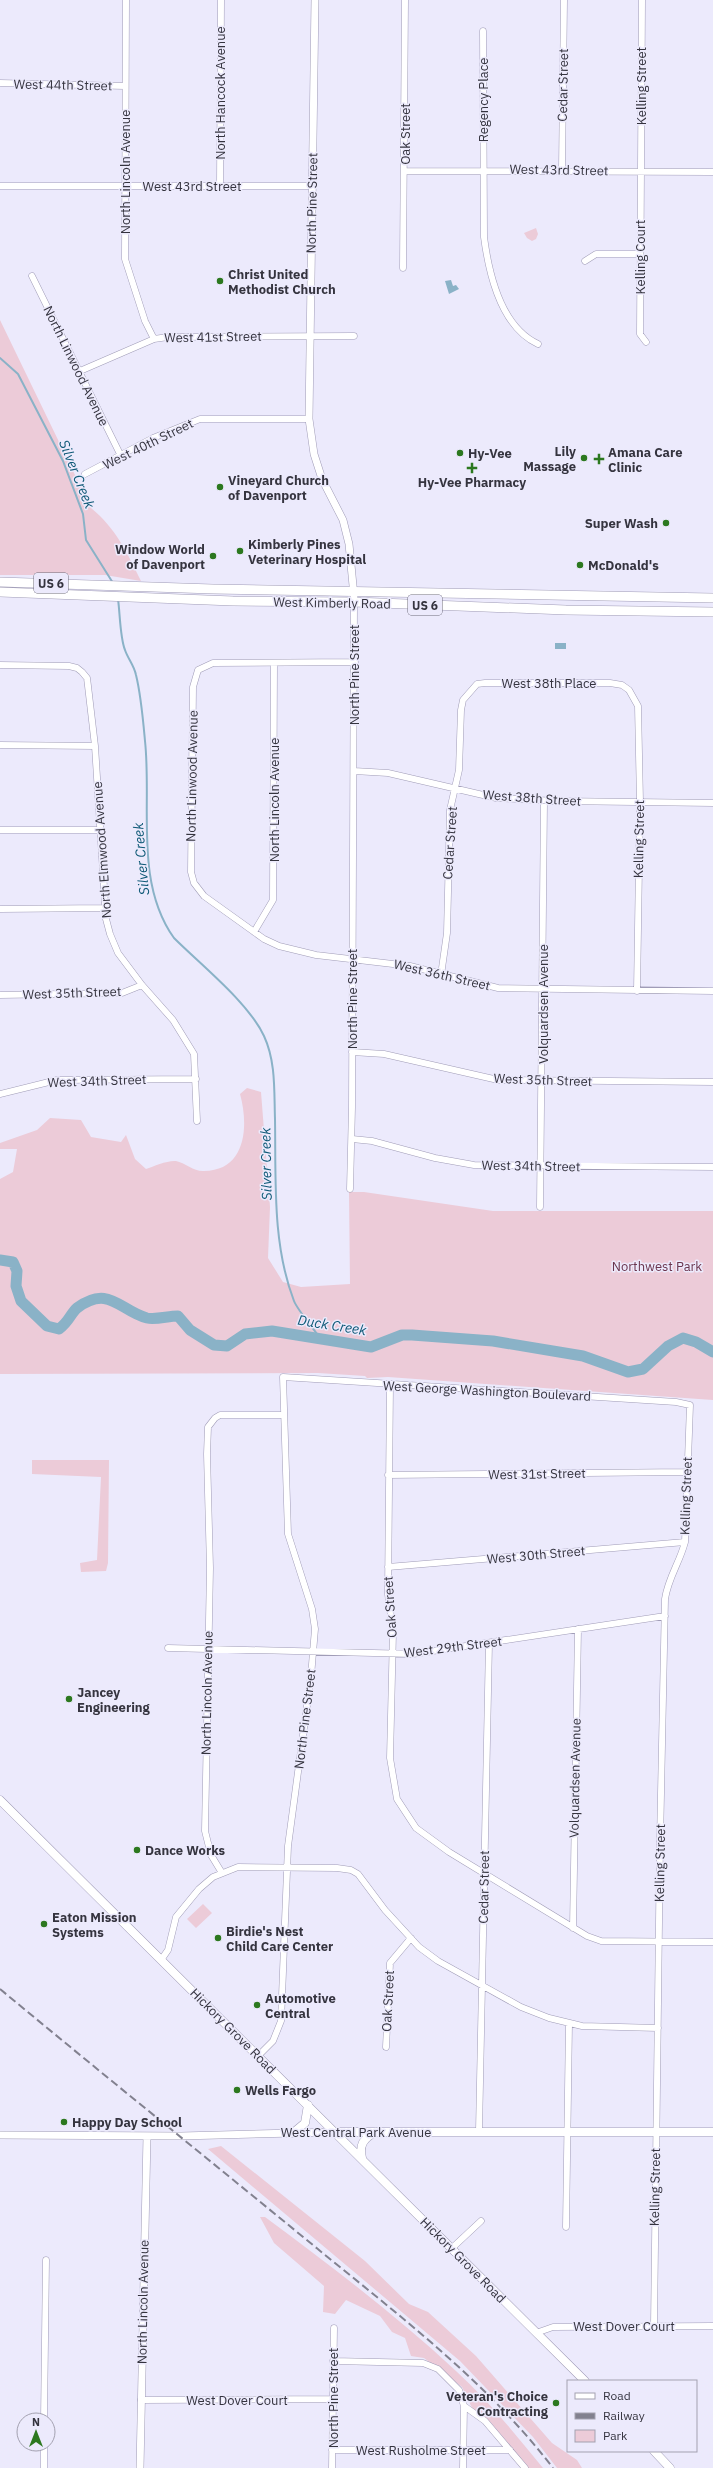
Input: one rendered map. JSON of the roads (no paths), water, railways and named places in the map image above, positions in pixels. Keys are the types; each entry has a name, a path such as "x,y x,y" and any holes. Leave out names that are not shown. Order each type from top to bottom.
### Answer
{"main road":[{"name":"West Kimberly Road","path":"0,582 713,598"},
{"name":"West Kimberly Road","path":"0,592 137,598 354,602 551,609 713,612"},
{"name":"Hickory Grove Road","path":"0,1800 160,1960 336,2132 451,2249 584,2380"},
{"path":"292,2133 305,2123 308,2105"},
{"name":"West Central Park Avenue","path":"336,2132 713,2132"},
{"path":"362,2159 360,2151 364,2140 375,2132"},
{"path":"655,2452 670,2468"}],"street":[{"name":"North Lincoln Avenue","path":"126,0 124,186 127,267 145,321 154,339"},
{"name":"North Hancock Avenue","path":"220,186 221,0"},
{"name":"North Pine Street","path":"315,0 309,419 314,454 322,479 343,520 349,544 355,591 352,1140 350,1189"},
{"name":"Oak Street","path":"403,268 405,0"},
{"name":"Cedar Street","path":"562,170 564,0"},
{"name":"Kelling Street","path":"640,171 642,0"},
{"name":"Regency Place","path":"483,31 484,238 495,286 506,314 525,338 538,344"},
{"name":"West 44th Street","path":"0,83 125,86"},
{"name":"West 43rd Street","path":"404,171 483,169 713,172"},
{"name":"Kelling Court","path":"640,171 640,334 646,342"},
{"name":"West 43rd Street","path":"0,186 312,186"},
{"path":"585,261 596,254 640,254"},
{"name":"North Linwood Avenue","path":"32,276 121,456"},
{"name":"West 41st Street","path":"80,371 154,339 197,336 354,336"},
{"name":"West 40th Street","path":"85,474 153,438 200,419 309,419"},
{"path":"274,663 355,662"},
{"name":"North Linwood Avenue","path":"194,883 191,872 193,687 198,670 213,663 274,663"},
{"name":"North Lincoln Avenue","path":"254,932 273,900 274,663"},
{"name":"North Elmwood Avenue","path":"0,665 69,666 77,668 87,678 95,746 106,908 110,934 118,952 185,1037 194,1054 197,1121"},
{"name":"West 38th Place","path":"470,690 477,684 610,683 622,685 628,690"},
{"name":"Cedar Street","path":"441,975 447,933 450,810 456,790 461,754 461,710 463,700 470,690"},
{"name":"Kelling Street","path":"628,690 638,706 640,802 637,991"},
{"path":"0,745 95,746"},
{"name":"West 38th Street","path":"354,771 388,773 456,790 496,798 544,801 713,803"},
{"name":"Volquardsen Avenue","path":"540,1207 544,801"},
{"path":"0,830 101,830"},
{"name":"West 36th Street","path":"194,883 204,896 254,932 279,946 316,955 410,966 441,975 498,988 543,990 713,991"},
{"path":"0,909 106,908"},
{"name":"West 35th Street","path":"0,995 122,993 142,984"},
{"name":"West 35th Street","path":"352,1052 384,1054 482,1077 542,1081 713,1082"},
{"name":"West 34th Street","path":"0,1094 57,1080 196,1078"},
{"name":"West 34th Street","path":"352,1140 372,1141 435,1158 474,1165 713,1168"},
{"name":"North Pine Street","path":"258,2056 273,2041 281,2021 286,1868 315,1629 312,1609 288,1534 283,1377"},
{"name":"West George Washington Boulevard","path":"283,1377 676,1402 690,1405"},
{"name":"Oak Street","path":"390,1385 388,1594 393,1632 390,1758 393,1784 403,1811 416,1828 432,1840 484,1874 573,1928 601,1941 713,1942"},
{"name":"Kelling Street","path":"654,2326 665,1616 667,1584 681,1557 685,1542 687,1516 686,1472 690,1405"},
{"name":"North Lincoln Avenue","path":"222,1873 211,1855 205,1831 208,1649 208,1427 215,1418 220,1415 284,1415"},
{"name":"West 31st Street","path":"388,1475 686,1472"},
{"name":"West 30th Street","path":"388,1567 685,1542"},
{"name":"West 29th Street","path":"168,1648 413,1654 665,1616"},
{"name":"Volquardsen Avenue","path":"573,1928 578,1629"},
{"name":"Cedar Street","path":"480,2131 489,1643"},
{"path":"160,1960 168,1950 176,1917 199,1889 222,1873 238,1867 336,1868 351,1870 358,1874 385,1910 411,1938 438,1961 521,2007 582,2026 658,2028"},
{"name":"Oak Street","path":"386,2047 390,1963 411,1938"},
{"path":"566,2227 569,2023"},
{"name":"West Central Park Avenue","path":"0,2136 147,2136 336,2132"},
{"name":"North Lincoln Avenue","path":"140,2468 147,2136"},
{"path":"451,2249 481,2221"},
{"path":"44,2412 46,2260"},
{"name":"West Dover Court","path":"536,2333 553,2327 713,2326"},
{"name":"North Pine Street","path":"332,2468 334,2328"},
{"path":"333,2361 423,2363 438,2369 459,2390 464,2406 463,2468"},
{"name":"West Dover Court","path":"141,2400 333,2400"},
{"path":"464,2406 484,2421 525,2468"},
{"name":"West Rusholme Street","path":"332,2450 510,2450"},
{"path":"44,2452 44,2468"}],"water":[{"path":"451,280 453,286 456,285 459,289 449,294 445,281"},
{"path":"555,643 566,643 566,649 555,649"}],"waterway":[{"name":"Silver Creek","path":"0,358 18,374 63,461 83,514 86,540 113,583"},
{"name":"Silver Creek","path":"118,599 123,645 135,671 142,707 147,766 147,842 149,868 154,893 162,916 174,938 236,997 257,1023 268,1046 274,1077 277,1211 282,1257 294,1301 322,1341"},
{"name":"Duck Creek","path":"0,1260 13,1262 17,1271 16,1286 21,1301 47,1326 59,1329 77,1308 88,1301 98,1298 114,1301 138,1315 147,1318 154,1319 178,1316 190,1330 214,1345 227,1346 245,1334 272,1331 371,1347 402,1335 412,1335 493,1341 583,1356 628,1372 643,1369 668,1346 683,1338 696,1342 713,1352"}],"railway":[{"path":"0,1989 412,2326 472,2379 501,2408 528,2437 553,2468"}],"place":[{"name":"Christ United Methodist Church","path":"220,281"},
{"name":"Hy-Vee","path":"460,453"},
{"name":"Lily Massage","path":"584,458"},
{"name":"Amana Care Clinic","path":"599,459"},
{"name":"Hy-Vee Pharmacy","path":"472,468"},
{"name":"Vineyard Church of Davenport","path":"220,487"},
{"name":"Super Wash","path":"666,523"},
{"name":"Kimberly Pines Veterinary Hospital","path":"240,551"},
{"name":"Window World of Davenport","path":"213,556"},
{"name":"McDonald's","path":"580,565"},
{"name":"Jancey Engineering","path":"69,1699"},
{"name":"Dance Works","path":"137,1850"},
{"name":"Eaton Mission Systems","path":"44,1924"},
{"name":"Birdie's Nest Child Care Center","path":"218,1938"},
{"name":"Automotive Central","path":"257,2005"},
{"name":"Wells Fargo","path":"237,2090"},
{"name":"Happy Day School","path":"64,2122"},
{"name":"Veteran's Choice Contracting","path":"556,2403"}],"park label":[{"name":"Northwest Park","path":"657,1266"}]}
